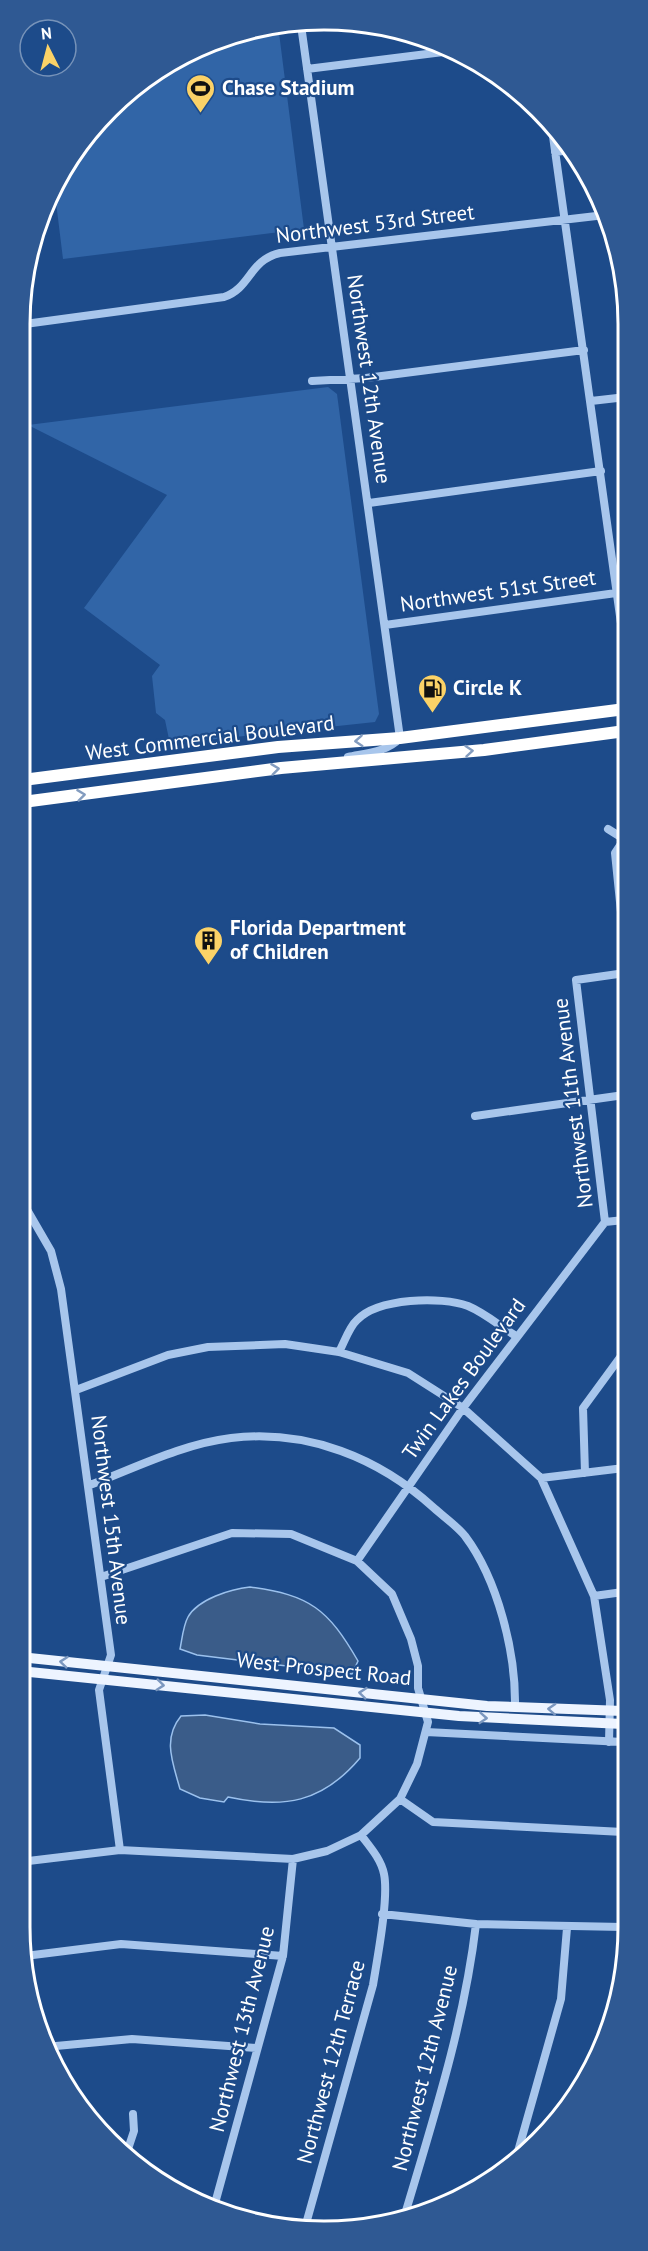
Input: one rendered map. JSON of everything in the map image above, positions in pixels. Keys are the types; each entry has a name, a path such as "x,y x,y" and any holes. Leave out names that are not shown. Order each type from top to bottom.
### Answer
{"highway":[{"name":"West Commercial Boulevard","path":"30,779 278,747 400,738 618,710"},
{"path":"428,755 430,744 435,741 493,734 558,718"},
{"name":"West Commercial Boulevard","path":"30,801 307,766 428,755 618,732"}],"main road":[{"name":"West Prospect Road","path":"30,1658 421,1699 515,1707 618,1711"},
{"name":"West Prospect Road","path":"30,1672 425,1713 521,1721 618,1724"}],"street":[{"name":"Northwest 12th Avenue","path":"302,31 400,738"},
{"path":"306,69 438,53"},
{"path":"553,141 618,606"},
{"path":"555,152 561,151"},
{"name":"Northwest 53rd Street","path":"30,323 224,297 241,288 256,265 269,255 598,216"},
{"path":"312,381 584,350"},
{"path":"591,402 618,398"},
{"path":"369,503 601,471"},
{"name":"Northwest 51st Street","path":"385,625 616,593"},
{"name":"West Commercial Boulevard","path":"307,766 379,751 393,745 400,738"},
{"path":"608,829 618,835"},
{"path":"618,848 615,853 618,882"},
{"name":"Northwest 11th Avenue","path":"605,1222 576,980 618,975"},
{"path":"475,1116 618,1096"},
{"name":"Northwest 15th Avenue","path":"30,1215 51,1251 61,1289 90,1485 111,1655 99,1695 120,1850"},
{"path":"605,1222 618,1221"},
{"name":"Twin Lakes Boulevard","path":"357,1561 463,1408 605,1222"},
{"path":"339,1353 356,1320 377,1307 411,1302 442,1300 469,1307 516,1336"},
{"path":"76,1390 168,1355 208,1347 285,1344 339,1353 408,1374 463,1408 542,1478 594,1596 610,1711 609,1742"},
{"path":"585,1473 583,1408 618,1360"},
{"path":"90,1485 194,1445 231,1438 265,1437 309,1441 349,1452 408,1485 464,1534 486,1572 503,1615 515,1707"},
{"path":"542,1478 618,1469"},
{"path":"30,1861 120,1850 293,1859 327,1851 361,1834 400,1799 417,1764 426,1732 428,1722 418,1688 418,1666 411,1639 392,1594 357,1561 291,1534 232,1533 101,1577"},
{"path":"594,1596 618,1594"},
{"path":"426,1732 618,1742"},
{"path":"400,1799 433,1822 618,1832"},
{"name":"Northwest 12th Terrace","path":"307,2220 373,1985 385,1876 380,1861 361,1834"},
{"name":"Northwest 13th Avenue","path":"216,2201 284,1956 293,1859"},
{"path":"382,1914 476,1924 567,1928 618,1927"},
{"name":"Northwest 12th Avenue","path":"406,2209 460,2023 468,1989 476,1924"},
{"path":"519,2147 561,1999 567,1928"},
{"path":"32,1955 121,1944 284,1956"},
{"path":"55,2046 104,2039 132,2039 257,2048"},
{"path":"129,2147 134,2131 133,2114"}],"shaded area":[{"name":"Chase Stadium","path":"279,34 304,229 63,259 56,202 69,177 91,145 116,116 145,91 194,60 248,40"},
{"path":"328,387 337,394 379,714 375,722 170,744 165,720 156,713 152,676 160,665 84,608 167,495 30,425"},
{"path":"250,1587 271,1590 303,1600 326,1617 337,1629 358,1661 352,1674 197,1655 180,1649 188,1617 199,1605 216,1596"},
{"path":"205,1715 260,1724 334,1728 360,1745 360,1758 331,1785 301,1799 267,1802 228,1797 224,1802 200,1798 180,1789 172,1761 170,1742 175,1725 181,1716"}],"place":[{"name":"Chase Stadium","path":"201,114"},
{"name":"Circle K","path":"432,714"},
{"name":"Florida Department of Children","path":"209,966"}]}
